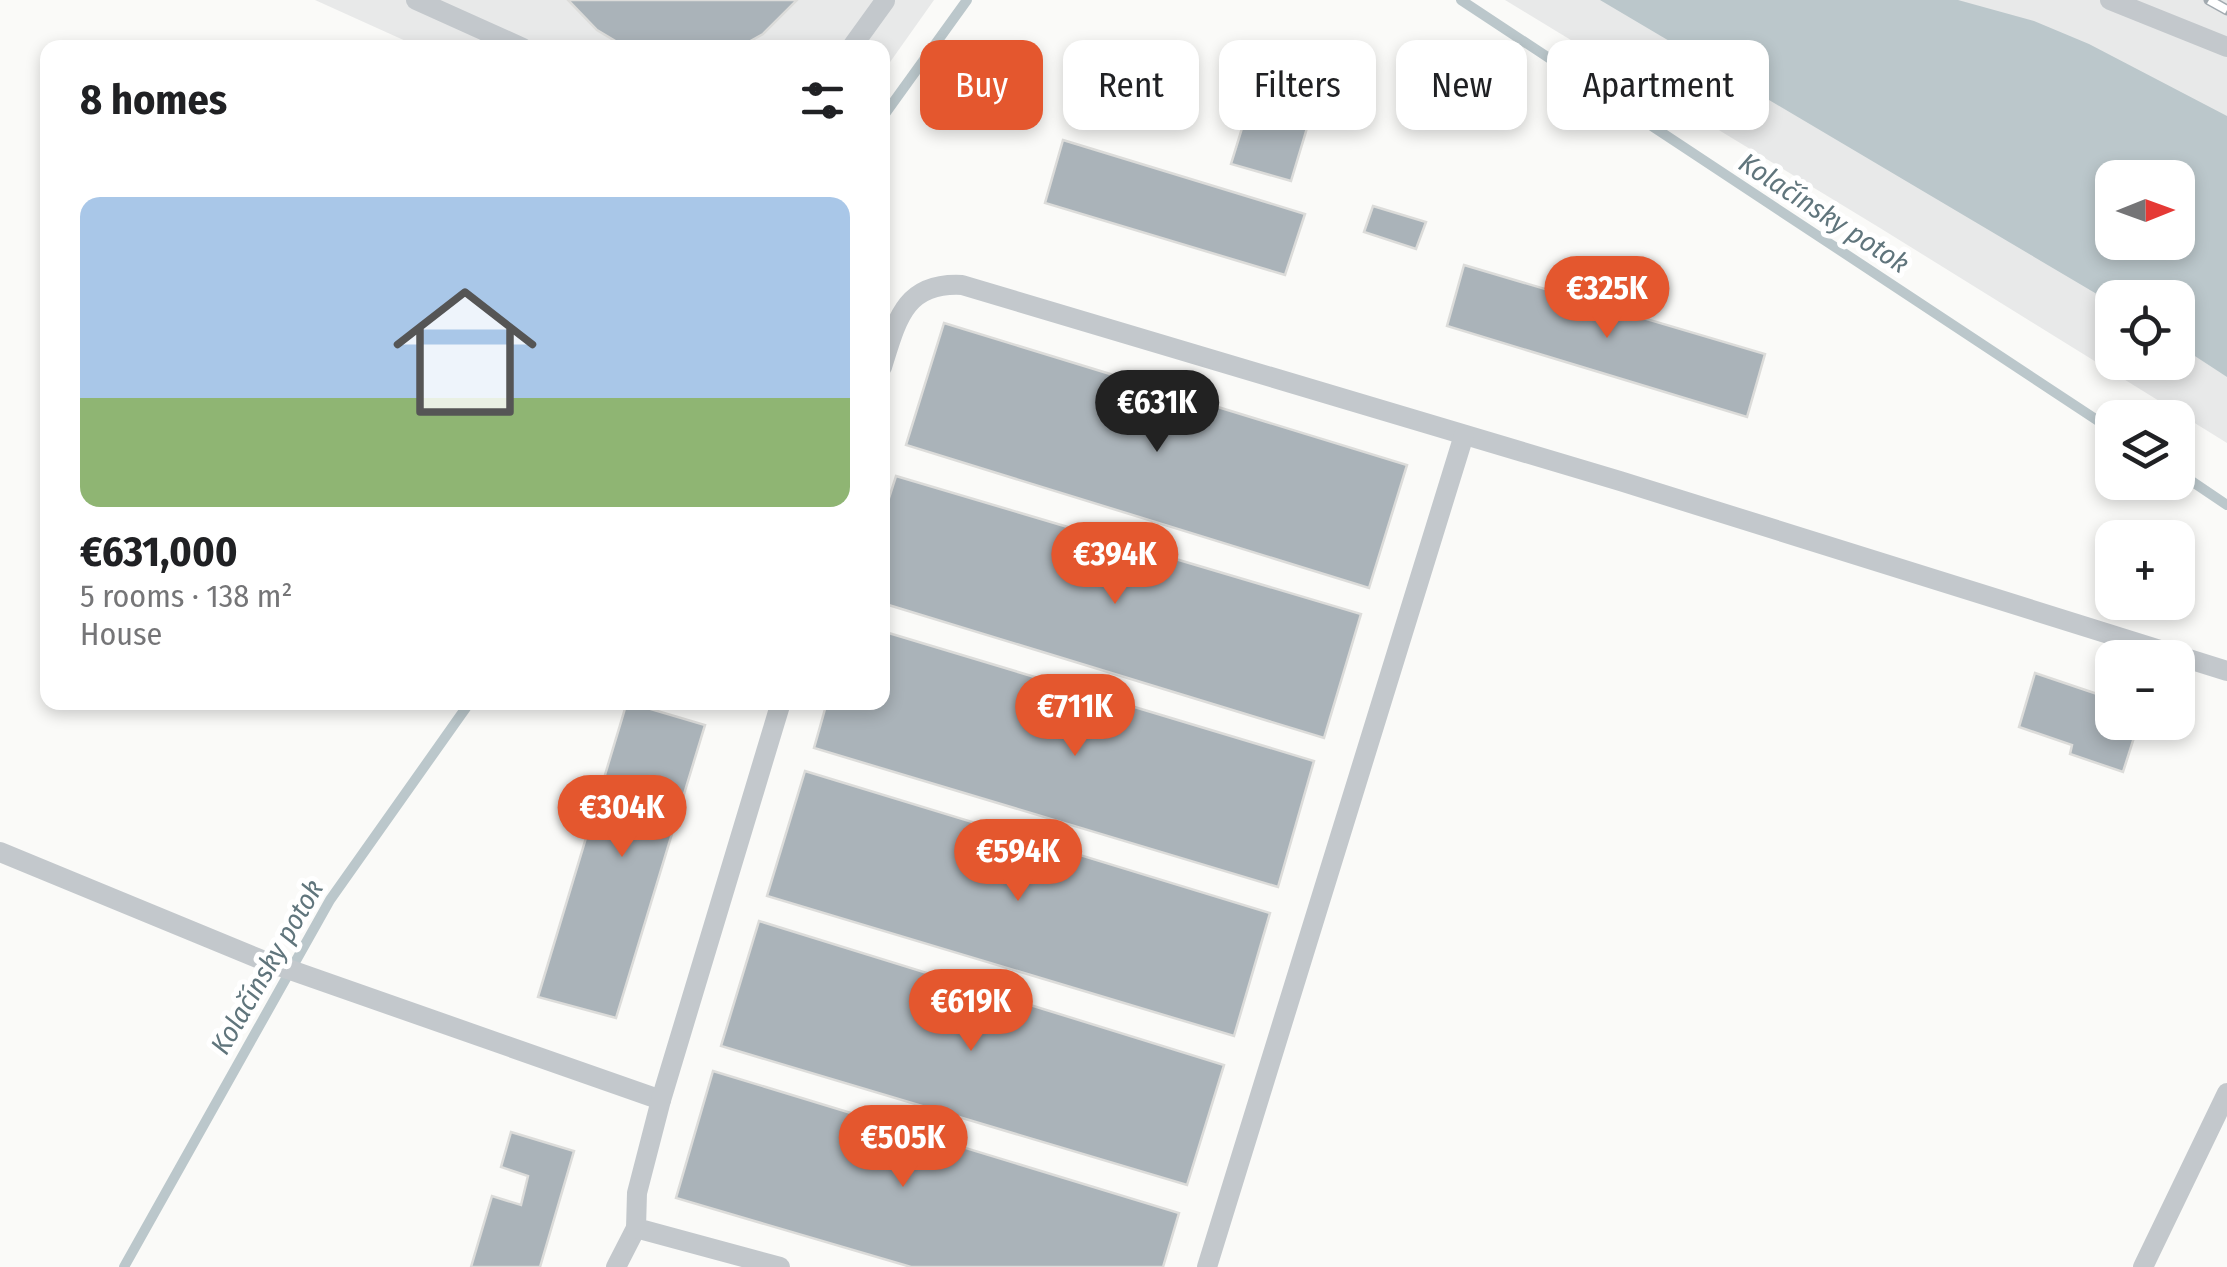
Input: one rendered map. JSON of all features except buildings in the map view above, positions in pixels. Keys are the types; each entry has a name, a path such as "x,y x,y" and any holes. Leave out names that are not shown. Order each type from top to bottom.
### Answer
{"lane":[{"path":"416,0 504,40"},
{"path":"2110,0 2227,47"},
{"path":"857,40 884,1"},
{"path":"890,342 915,294 934,284 962,285 1464,435 2227,671"},
{"path":"1207,1267 1464,435"},
{"path":"616,1267 636,1228 637,1193 661,1100 779,710"},
{"path":"0,852 262,960 661,1100"},
{"path":"2142,1267 2227,1094"},
{"path":"636,1228 780,1267"}],"shaded area":[{"path":"315,0 934,0 890,62 890,40 404,40"},
{"path":"1505,0 2227,0 2227,443 2195,423 2195,400 2158,400 2125,380 2195,380 2195,280 2095,280 2095,361 1719,130 1769,130 1769,40 1571,40"},
{"path":"1600,0 1958,0 2034,21 2089,44 2227,116 2227,377 2195,356 2195,280 2095,280 2095,293 1769,100 1769,40 1668,40"}],"waterway":[{"name":"Kolačínsky potok","path":"890,107 967,0"},
{"name":"Kolačínsky potok","path":"1461,0 2095,419"},
{"name":"Kolačínsky potok","path":"2195,483 2227,505"},
{"name":"Kolačínsky potok","path":"124,1267 330,900 464,710"}],"railway":[{"path":"2209,0 2227,10"}]}
